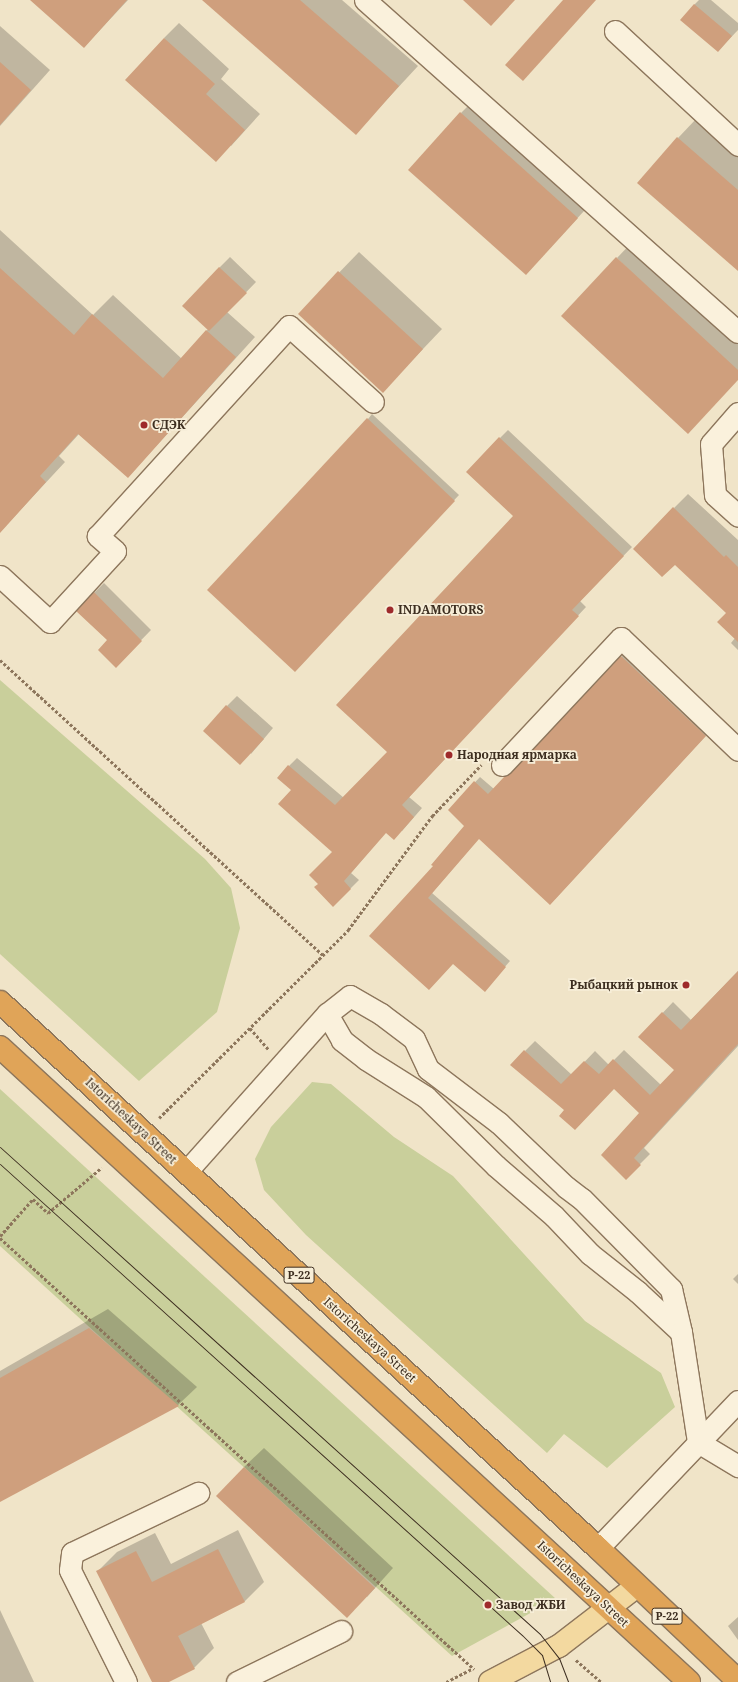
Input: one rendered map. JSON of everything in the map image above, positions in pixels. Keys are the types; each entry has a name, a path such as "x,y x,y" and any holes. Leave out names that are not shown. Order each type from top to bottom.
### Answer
{"highway":[{"name":"Istoricheskaya Street","path":"0,1002 598,1548 738,1681"},
{"name":"Istoricheskaya Street","path":"0,1047 689,1682"}],"main road":[{"path":"490,1682 559,1646 637,1586"}],"lane":[{"path":"365,0 738,332"},
{"path":"615,31 738,145"},
{"path":"0,576 50,622 115,552 98,536 289,326 373,402"},
{"path":"738,413 711,444 715,496 738,516"},
{"path":"494,762 621,638 738,750"},
{"path":"186,1172 327,1014 350,996 381,1014 414,1039 428,1069 499,1123 566,1187 582,1199 671,1289 681,1332 698,1442"},
{"path":"327,1014 342,1040 366,1059 426,1097 496,1166 554,1216 590,1254 638,1292 681,1332"},
{"path":"554,1216 566,1187"},
{"path":"598,1548 738,1401"},
{"path":"698,1442 738,1466"},
{"path":"126,1682 70,1570 72,1553 198,1492"},
{"path":"237,1682 341,1631"}],"path":[{"path":"0,660 323,955"},
{"path":"167,1112 348,930 432,816 494,762"},
{"path":"250,1028 282,1064"},
{"path":"30,1203 0,1237 473,1668 446,1682"},
{"path":"559,1646 601,1682"}],"green space":[{"path":"0,680 205,859 231,888 240,928 217,1012 139,1081 0,954"},
{"path":"312,1082 331,1084 394,1137 453,1176 585,1321 661,1373 675,1407 607,1468 564,1434 547,1453 306,1235 264,1190 255,1159 271,1127"},
{"path":"0,1089 556,1599 452,1656 0,1246"}],"building":[{"path":"30,0 127,0 84,48"},
{"path":"202,0 300,0 399,86 356,135"},
{"path":"463,0 515,0 491,26"},
{"path":"563,0 596,0 523,81 505,65"},
{"path":"694,4 732,36 718,52 680,20"},
{"path":"164,38 215,84 206,94 245,130 216,162 125,80"},
{"path":"0,62 31,90 0,125"},
{"path":"460,112 578,218 526,275 408,170"},
{"path":"677,137 738,190 738,271 637,183"},
{"path":"616,257 738,370 738,380 688,434 561,316"},
{"path":"219,267 247,293 209,331 182,306"},
{"path":"0,268 74,335 92,314 163,378 206,330 236,357 128,478 78,434 40,476 46,482 0,533"},
{"path":"338,271 423,349 383,393 298,314"},
{"path":"367,418 455,501 295,672 207,590"},
{"path":"499,437 624,556 572,610 579,616 402,805 414,817 394,840 386,833 344,881 351,889 333,907 314,887 318,884 309,875 332,852 278,804 291,790 277,778 288,765 335,805 387,752 336,705 513,516 466,472"},
{"path":"673,507 724,557 726,555 738,567 738,642 717,622 726,613 675,565 662,577 633,549"},
{"path":"94,592 142,641 116,668 98,650 107,640 76,611"},
{"path":"621,656 706,736 550,905 479,839 428,898 506,967 485,992 453,964 429,990 369,936 433,866 431,865 464,826 448,810 474,781 488,794 504,777 511,773"},
{"path":"226,705 264,739 240,765 203,731"},
{"path":"738,971 738,1044 634,1158 641,1165 626,1180 601,1155 639,1113 614,1089 575,1130 559,1116 564,1110 510,1065 524,1050 561,1084 584,1061 599,1074 613,1059 650,1095 674,1070 638,1037 662,1012 681,1030"},
{"path":"89,1328 179,1406 0,1502 0,1378"},
{"path":"244,1467 375,1588 347,1618 216,1496"},
{"path":"218,1549 245,1602 178,1636 195,1669 169,1682 152,1682 96,1571 136,1551 152,1582"}],"tram line":[{"path":"0,1147 540,1634 559,1658 568,1682"},
{"path":"0,1164 523,1636 542,1655 550,1682"}],"place":[{"name":"СДЭК","path":"144,425"},
{"name":"INDAMOTORS","path":"390,610"},
{"name":"Народная ярмарка","path":"449,755"},
{"name":"Рыбацкий рынок","path":"686,985"},
{"name":"Завод ЖБИ","path":"488,1605"}]}
